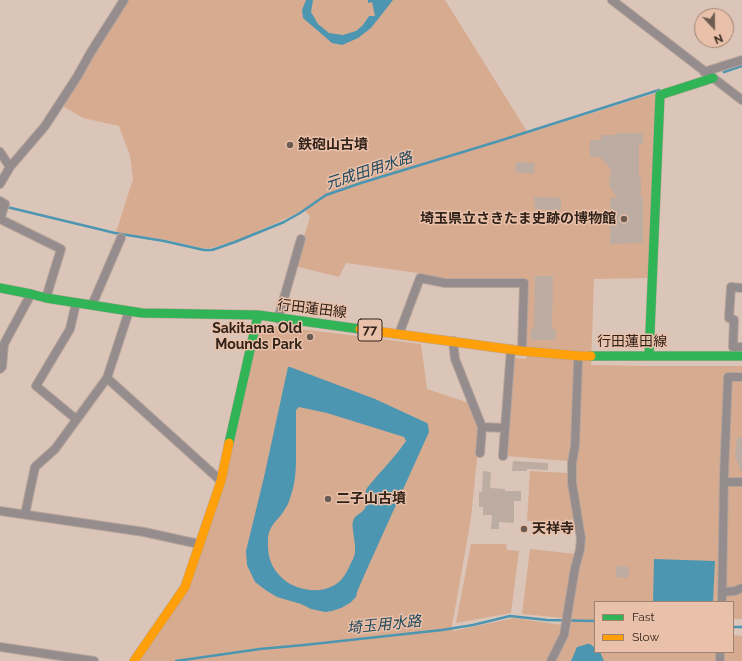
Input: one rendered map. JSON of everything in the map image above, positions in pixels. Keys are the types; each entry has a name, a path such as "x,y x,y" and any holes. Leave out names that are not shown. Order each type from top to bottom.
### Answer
{"main road":[{"path":"649,356 660,94 713,78"},
{"name":"行田蓮田線","path":"0,288 46,298 142,313 258,316 278,318 522,351 580,356 742,356"},
{"path":"134,661 185,587 221,481 258,316"}],"street":[{"path":"0,184 10,167 45,126 124,0"},
{"path":"612,0 742,100"},
{"path":"704,72 742,60"},
{"path":"0,152 10,167"},
{"path":"3,205 0,219 61,250 46,298"},
{"path":"92,305 121,238"},
{"path":"278,318 300,239"},
{"path":"399,334 420,278 445,283 524,283 522,351"},
{"path":"742,288 731,287 730,318 734,320 732,347 742,347"},
{"path":"0,369 2,366 4,344 31,294"},
{"path":"76,303 70,329 36,386 76,419"},
{"path":"24,514 36,467 55,448 106,378 129,311"},
{"path":"453,341 456,359 482,427 480,454"},
{"path":"503,456 511,349"},
{"path":"551,661 564,635 575,568 580,550 580,538 572,484 578,362"},
{"path":"722,601 728,377 742,376"},
{"path":"106,378 221,481"},
{"path":"482,427 505,428"},
{"path":"724,482 742,482"},
{"path":"0,511 144,532 199,544"},
{"path":"722,592 735,591 742,588"},
{"path":"0,647 94,661"}],"shaded area":[{"name":"Sakitama Old Mounds Park","path":"127,0 445,0 528,133 656,93 649,278 594,279 591,365 742,366 742,619 734,619 734,601 594,601 594,653 734,653 734,635 742,636 742,661 137,661 187,590 260,324 421,344 427,389 469,403 480,429 471,518 452,625 453,631 514,618 562,625 563,618 522,614 530,549 576,554 577,540 573,519 563,522 527,521 530,471 567,473 568,461 506,456 514,358 526,359 528,281 443,281 418,273 346,263 339,277 295,266 310,217 304,209 238,240 212,248 202,248 166,240 116,232 133,179 130,156 119,126 83,118 61,105"},
{"path":"471,544 506,544 507,550 519,551 511,613 456,623"}],"water":[{"path":"306,0 313,0 311,12 318,24 329,33 343,35 356,31 363,25 369,16 375,16 372,2 368,3 368,0 393,0 371,28 358,38 342,45 332,43 303,18 302,10"},
{"path":"288,367 375,399 427,423 428,425 429,432 367,569 356,597 350,603 332,611 325,612 311,609 301,604 277,597 255,582 247,565 246,551","holes":["299,407 327,413 404,437 406,441 396,455 367,488 365,493 365,508 355,517 353,521 355,553 341,580 333,586 327,588 320,590 306,590 287,582 272,566 269,556 268,535 272,526 287,506 294,484 296,464 296,410"]},
{"path":"654,559 715,561 713,601 653,601"},
{"path":"590,644 594,647 594,653 600,653 604,661 571,661 577,647"}],"building":[{"path":"616,133 643,133 643,144 639,144 639,178 641,178 641,197 643,197 643,243 610,244 610,198 617,198 609,185 611,169 600,157 590,157 590,140 601,140 601,135 616,135"},
{"path":"516,162 535,163 534,174 515,172"},
{"path":"534,197 561,198 561,211 535,209"},
{"path":"535,276 553,276 552,329 556,329 555,340 531,340 531,329 534,329"},
{"path":"737,437 742,437 742,472 735,456"},
{"path":"513,461 548,463 548,470 527,469 527,471 512,471"},
{"path":"483,471 491,472 490,488 505,489 505,491 521,491 521,501 514,501 514,523 499,522 499,529 491,529 492,515 483,515 483,507 479,507 479,492 482,492"},
{"path":"616,566 629,567 628,578 616,577"}],"waterway":[{"name":"元成田用水路","path":"724,72 742,66"},
{"name":"元成田用水路","path":"7,207 115,233 164,241 204,250 212,250 284,222 326,195 659,90"},
{"name":"埼玉用水路","path":"176,661 260,649 442,630 473,625 510,616 547,620 594,621"},
{"name":"埼玉用水路","path":"734,627 742,627"}],"traffic: fast":[{"path":"649,356 660,95 713,78"},
{"path":"0,288 46,298 142,313 258,315 360,329"},
{"path":"229,443 258,315"},
{"path":"591,356 742,356"}],"traffic: slow":[{"path":"360,329 522,351 591,356"},
{"path":"134,661 185,587 221,481 229,443"}],"place":[{"name":"鉄砲山古墳","path":"290,145"},
{"name":"埼玉県立さきたま史跡の博物館","path":"624,219"},
{"name":"Sakitama Old Mounds Park","path":"310,337"},
{"name":"二子山古墳","path":"328,499"},
{"name":"天祥寺","path":"524,529"}]}
